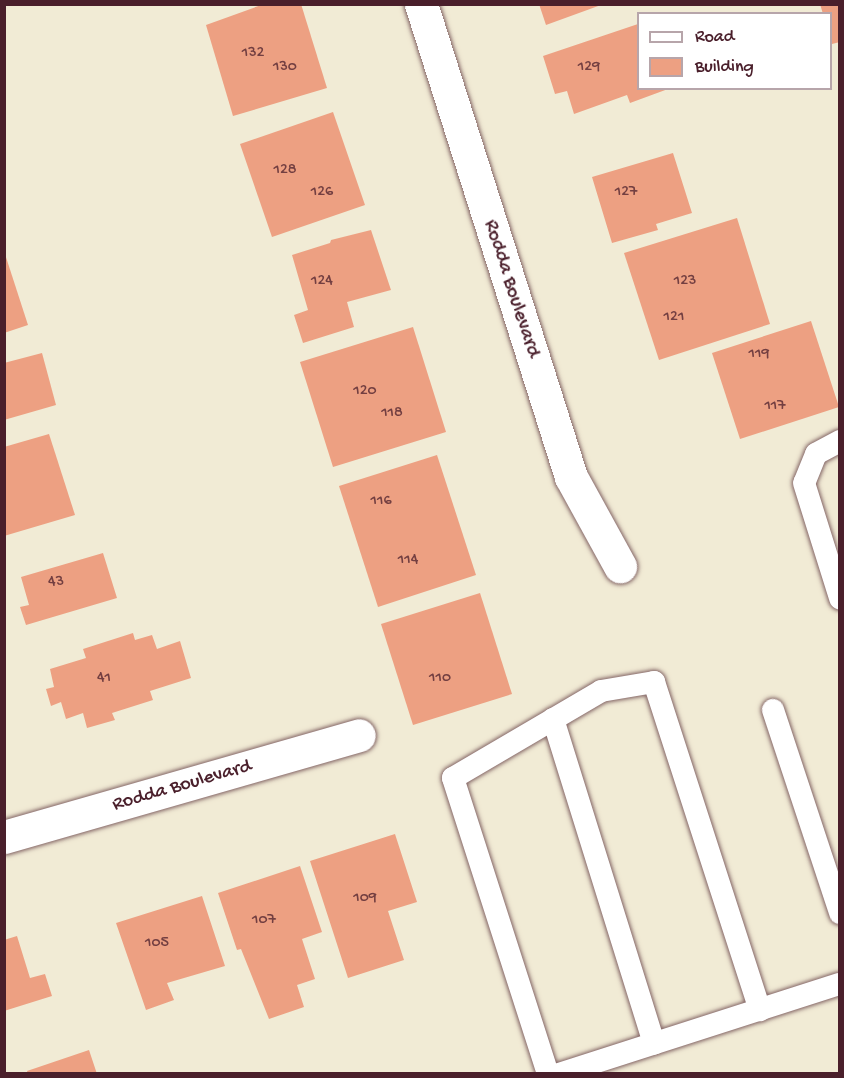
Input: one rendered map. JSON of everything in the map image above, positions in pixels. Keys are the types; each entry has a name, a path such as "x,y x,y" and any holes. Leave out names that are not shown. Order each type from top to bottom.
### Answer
{"street":[{"name":"Rodda Boulevard","path":"422,4 571,477 620,566"},
{"name":"Rodda Boulevard","path":"4,837 359,735"}],"lane":[{"path":"840,441 816,454 804,483 840,598"},
{"path":"548,1074 453,778 601,691 654,682 760,1010"},
{"path":"773,710 840,913"},
{"path":"553,719 654,1044"},
{"path":"559,1074 840,984"}],"building":[{"path":"264,4 301,4 327,88 233,116 206,25"},
{"path":"539,4 601,4 601,5 546,25"},
{"path":"820,4 840,4 840,42 832,44 832,12 822,12"},
{"path":"637,24 637,90 665,90 630,103 627,95 574,114 567,91 555,94 543,56"},
{"path":"333,112 365,205 272,237 240,144"},
{"path":"673,153 692,213 656,224 658,230 612,243 592,177"},
{"path":"737,218 770,324 659,360 624,253"},
{"path":"371,230 391,290 347,302 354,327 303,343 294,315 308,310 292,255 330,243 331,240"},
{"path":"4,251 28,325 4,333"},
{"path":"811,321 839,407 740,439 712,353"},
{"path":"413,327 446,432 333,467 300,362"},
{"path":"42,353 56,405 4,420 4,363"},
{"path":"49,434 75,515 4,536 4,447"},
{"path":"437,455 476,575 378,607 339,486"},
{"path":"103,553 117,598 26,625 20,607 29,605 21,577"},
{"path":"480,593 512,694 413,725 381,624"},
{"path":"133,633 135,640 152,635 157,649 180,641 191,678 150,691 153,700 112,713 115,720 87,728 83,713 66,719 61,702 51,706 46,689 54,687 50,669 86,658 83,649"},
{"path":"395,834 417,902 388,911 404,960 348,978 310,861"},
{"path":"300,866 322,932 302,939 315,979 297,985 304,1007 269,1019 241,949 237,950 218,893"},
{"path":"202,896 225,966 167,983 174,1000 146,1010 116,923"},
{"path":"17,936 30,978 45,974 52,996 4,1011 4,940"},
{"path":"89,1050 97,1074 28,1074 27,1071"}]}
